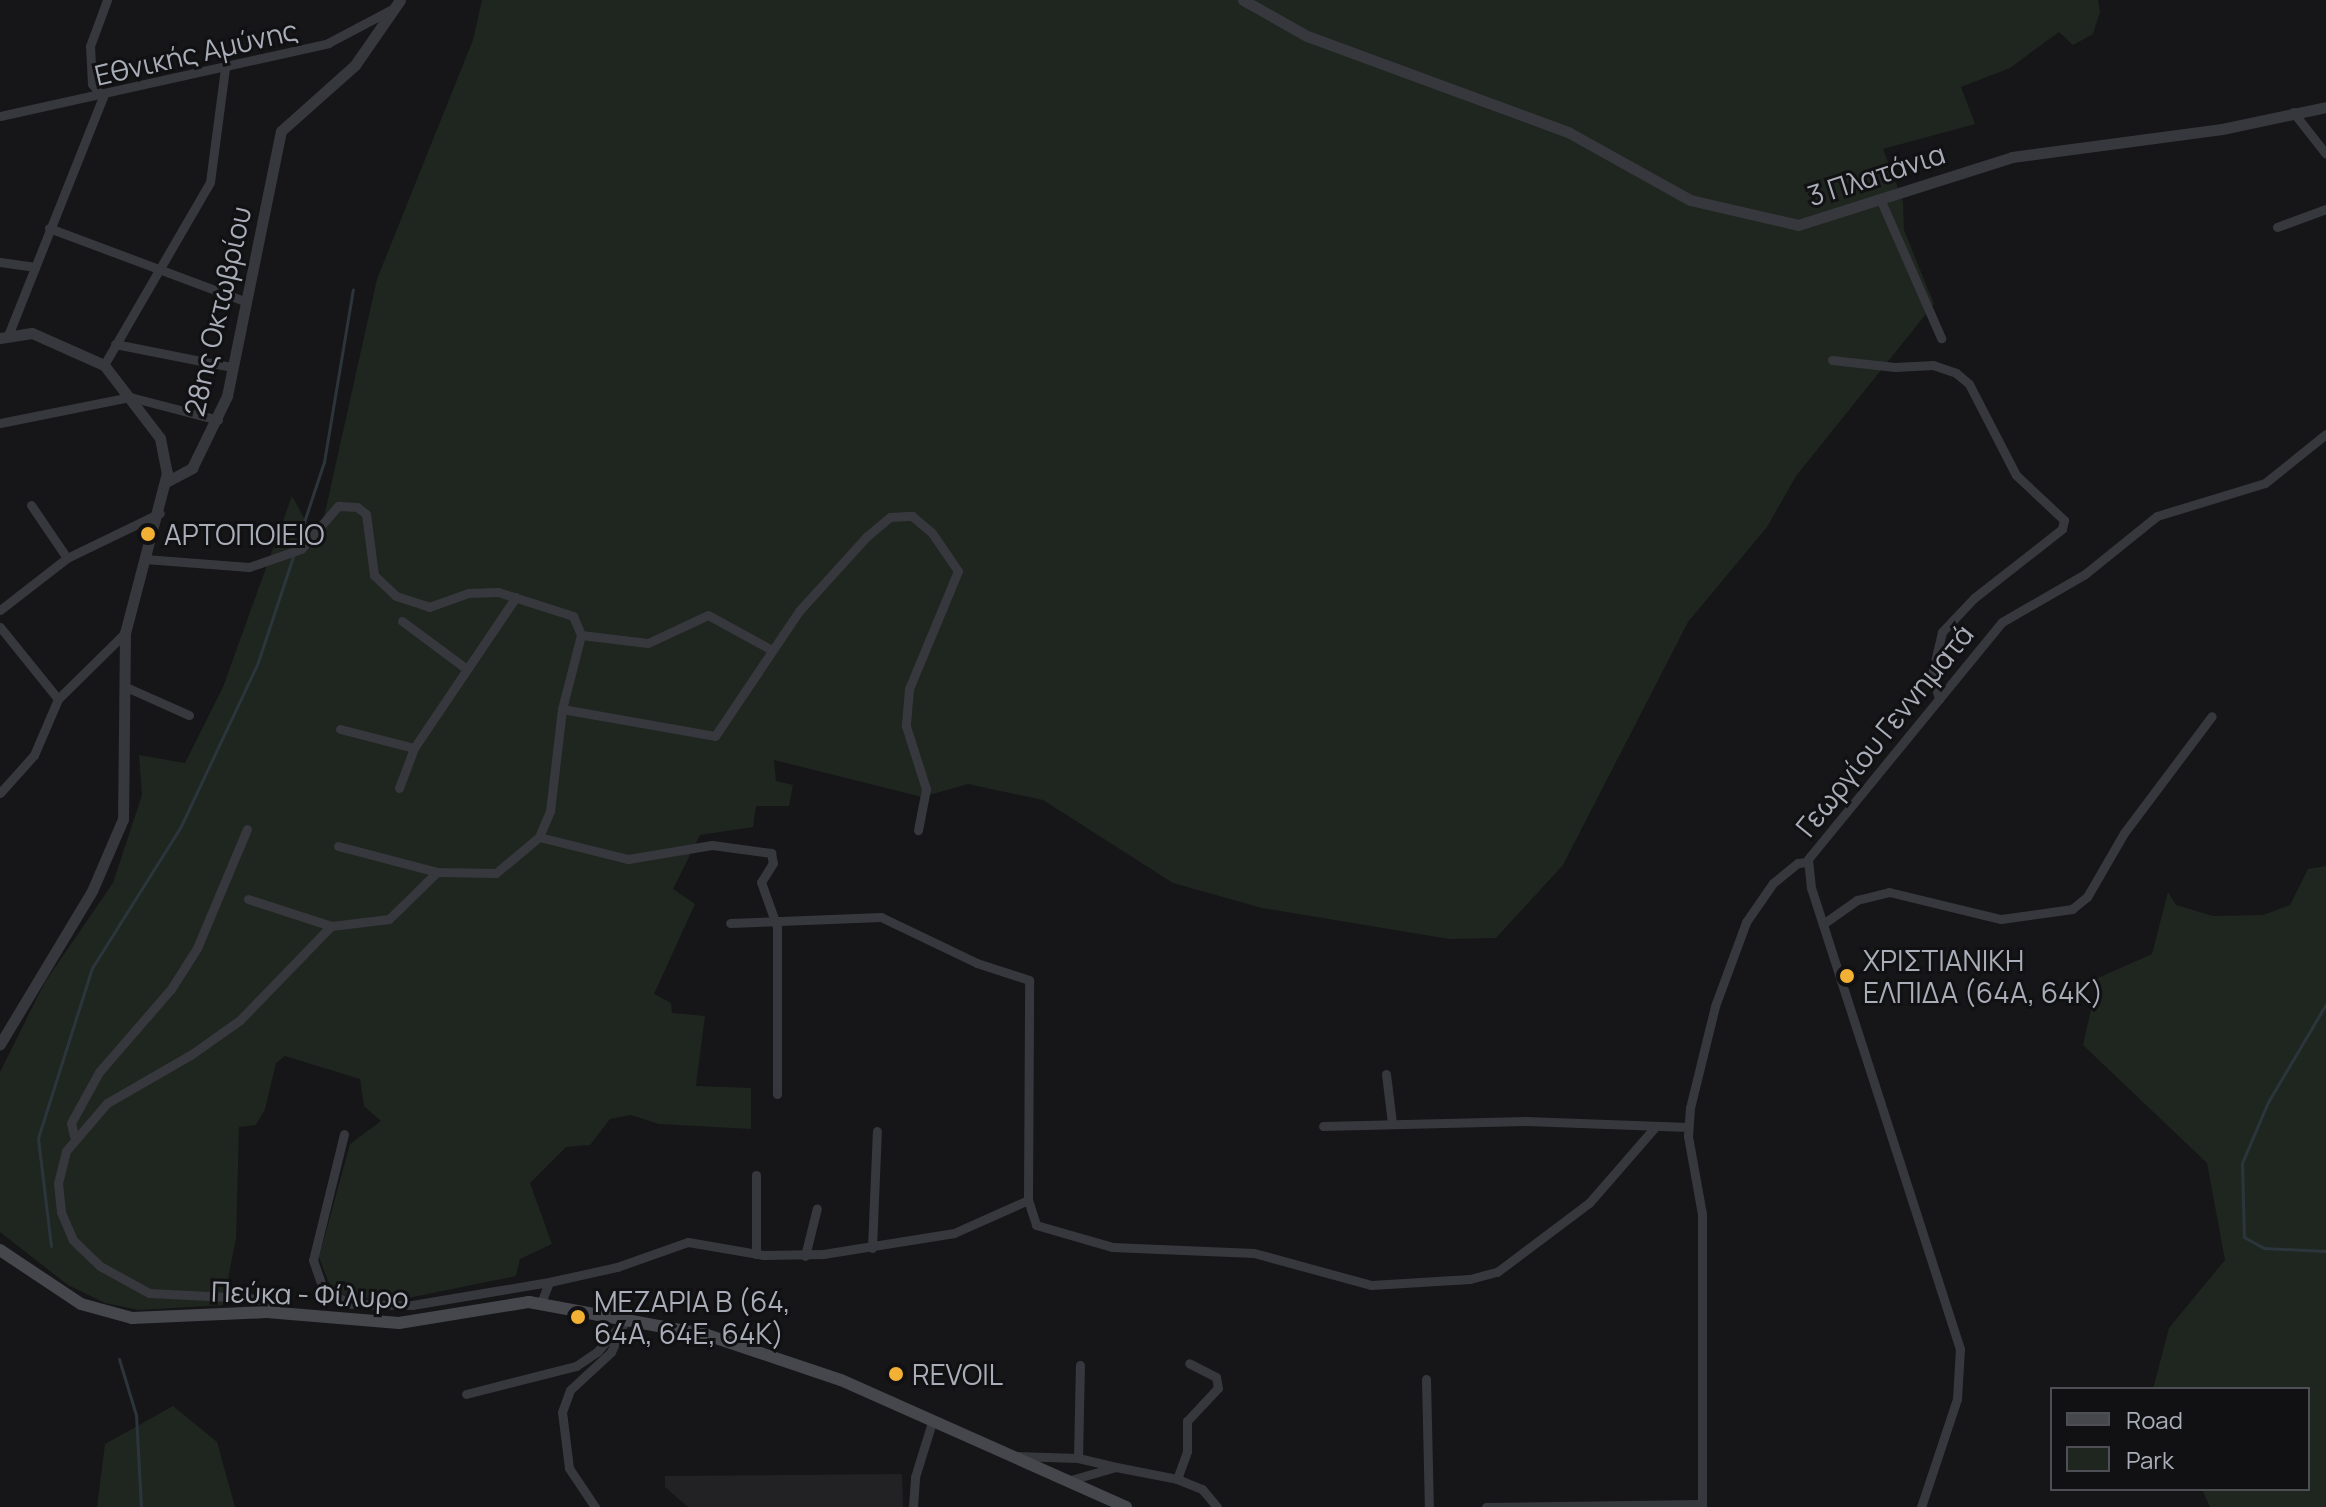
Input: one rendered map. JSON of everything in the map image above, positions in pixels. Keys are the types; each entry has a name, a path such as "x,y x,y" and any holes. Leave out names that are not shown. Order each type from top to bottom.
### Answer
{"main road":[{"name":"Πεύκα - Φίλυρο","path":"0,1250 54,1289 108,1313 142,1319 267,1312 399,1323 491,1305 541,1303 626,1318 768,1352 1126,1507"}],"street":[{"path":"0,1044 92,891 117,837 125,806 125,633 166,482 162,444 104,365 51,339 5,331 103,97 92,84 90,46 107,0"},
{"name":"3 Πλατάνια","path":"1243,0 1307,36 1568,132 1690,200 1798,225 2012,157 2222,129 2326,107"},
{"name":"Εθνικής Αμύνης","path":"0,116 103,97 328,43 397,4"},
{"name":"28ης Οκτωβρίου","path":"166,482 192,468 218,420 247,302 281,131 355,65 397,4"},
{"path":"104,365 210,182 225,68"},
{"path":"2293,112 2326,154"},
{"path":"1881,201 1941,338"},
{"path":"2277,227 2326,209"},
{"path":"49,228 247,302"},
{"path":"0,262 34,267"},
{"path":"115,344 231,367"},
{"path":"1832,360 1895,367 1933,365 1963,377 2016,475 2064,520 2062,529 1974,598 1942,632 1932,674 1939,699"},
{"path":"0,423 130,397 218,420"},
{"name":"Γεωργίου Γεννηματά","path":"1921,1507 1955,1410 1961,1359 1823,924 1808,862 2008,617 2085,574 2157,516 2265,483 2326,434"},
{"path":"31,505 67,558"},
{"path":"145,559 225,567 279,560 301,549 338,506 357,507 366,514 374,575 396,596 429,607 468,593 516,597 573,616 581,635 562,709 550,811 539,837 496,873 437,872 338,846"},
{"path":"0,610 67,558 160,513"},
{"path":"562,709 715,736 770,649 866,537 890,517 912,516 932,533 958,571 909,689 906,726 926,789 918,830"},
{"path":"399,788 414,748 464,667 516,597"},
{"path":"581,635 648,643 708,615 770,649"},
{"path":"402,621 464,667"},
{"path":"0,627 58,699"},
{"path":"0,793 34,755 58,699 125,633"},
{"path":"126,687 189,715"},
{"path":"1823,924 1857,900 1889,892 2001,919 2072,909 2087,897 2124,833 2212,716"},
{"path":"340,729 414,748"},
{"path":"74,1136 71,1123 99,1072 171,989 197,948 247,829"},
{"path":"539,837 628,859 712,845 769,851 773,863 761,882 776,922 777,1094"},
{"path":"1486,1507 1702,1505 1702,1214 1688,1127 1715,1006 1746,922 1776,880 1808,862"},
{"path":"248,899 331,926 389,919 437,872"},
{"path":"730,923 881,917 1032,983 1028,1200 1036,1225 1112,1247 1254,1253 1371,1285 1462,1280 1497,1272 1577,1213 1656,1126"},
{"path":"267,1312 257,1300 143,1291 87,1256 68,1230 59,1202 59,1172 74,1136 107,1103 240,1020 331,926"},
{"path":"1386,1074 1392,1123"},
{"path":"1323,1126 1392,1123 1688,1127"},
{"path":"872,1248 877,1131"},
{"path":"344,1134 313,1260 323,1289 350,1304 412,1305 549,1282 617,1267 688,1242 756,1254 805,1256 872,1248 954,1233 1028,1200"},
{"path":"756,1175 756,1254"},
{"path":"805,1256 817,1208"},
{"path":"541,1303 549,1282"},
{"path":"466,1394 576,1366 607,1343 626,1318"},
{"path":"595,1507 569,1468 562,1412 570,1390 611,1352 626,1318"},
{"path":"1177,1479 1187,1451 1187,1421 1218,1388 1216,1377 1189,1363"},
{"path":"1078,1458 1080,1365"},
{"path":"1426,1379 1429,1507"},
{"path":"913,1507 915,1477 932,1422"},
{"path":"1007,1456 1078,1458 1177,1479 1202,1489 1217,1507"},
{"path":"1067,1481 1116,1467"}],"shaded area":[{"path":"902,1474 903,1507 688,1507 665,1487 665,1476"}],"green space":[{"path":"482,0 2098,0 2100,12 2093,34 2073,45 2059,32 2010,68 1961,87 1975,124 1883,149 1903,202 1904,230 1934,304 1796,476 1767,527 1688,622 1563,865 1496,938 1449,939 1262,908 1173,883 1043,800 968,784 922,797 774,760 776,781 793,785 789,806 756,806 753,827 700,835 673,889 695,904 654,994 671,1003 672,1013 705,1016 696,1086 751,1088 751,1129 659,1124 631,1115 610,1119 590,1145 566,1147 530,1183 552,1244 520,1259 516,1276 403,1299 349,1298 330,1286 319,1257 350,1144 381,1121 364,1106 360,1079 285,1056 276,1063 265,1109 256,1125 239,1127 236,1238 223,1305 139,1310 105,1303 68,1285 0,1232 0,1072 45,982 113,883 142,795 139,755 185,763 223,687 292,496 318,544 377,279 473,40"},
{"path":"2326,866 2326,1507 2210,1507 2203,1491 2310,1491 2310,1387 2154,1387 2169,1328 2225,1260 2207,1163 2083,1045 2098,978 2152,954 2168,892 2176,905 2213,916 2263,915 2290,905 2308,869"},
{"path":"173,1406 217,1442 235,1507 97,1507 105,1444"}],"waterway":[{"path":"296,546 324,462 353,289"},
{"path":"51,1246 38,1138 92,968 181,826 258,662 294,554"},
{"path":"2326,1004 2268,1102 2242,1163 2244,1237 2264,1248 2326,1251"},
{"path":"119,1359 136,1415 141,1507"}],"place":[{"name":"ΑΡΤΟΠΟΙΕΙΟ","path":"148,534"},
{"name":"ΧΡΙΣΤΙΑΝΙΚΗ ΕΛΠΙΔΑ (64Α, 64Κ)","path":"1847,976"},
{"name":"ΜΕΖΑΡΙΑ B (64, 64Α, 64Ε, 64Κ)","path":"578,1317"},
{"name":"REVOIL","path":"896,1374"}]}
